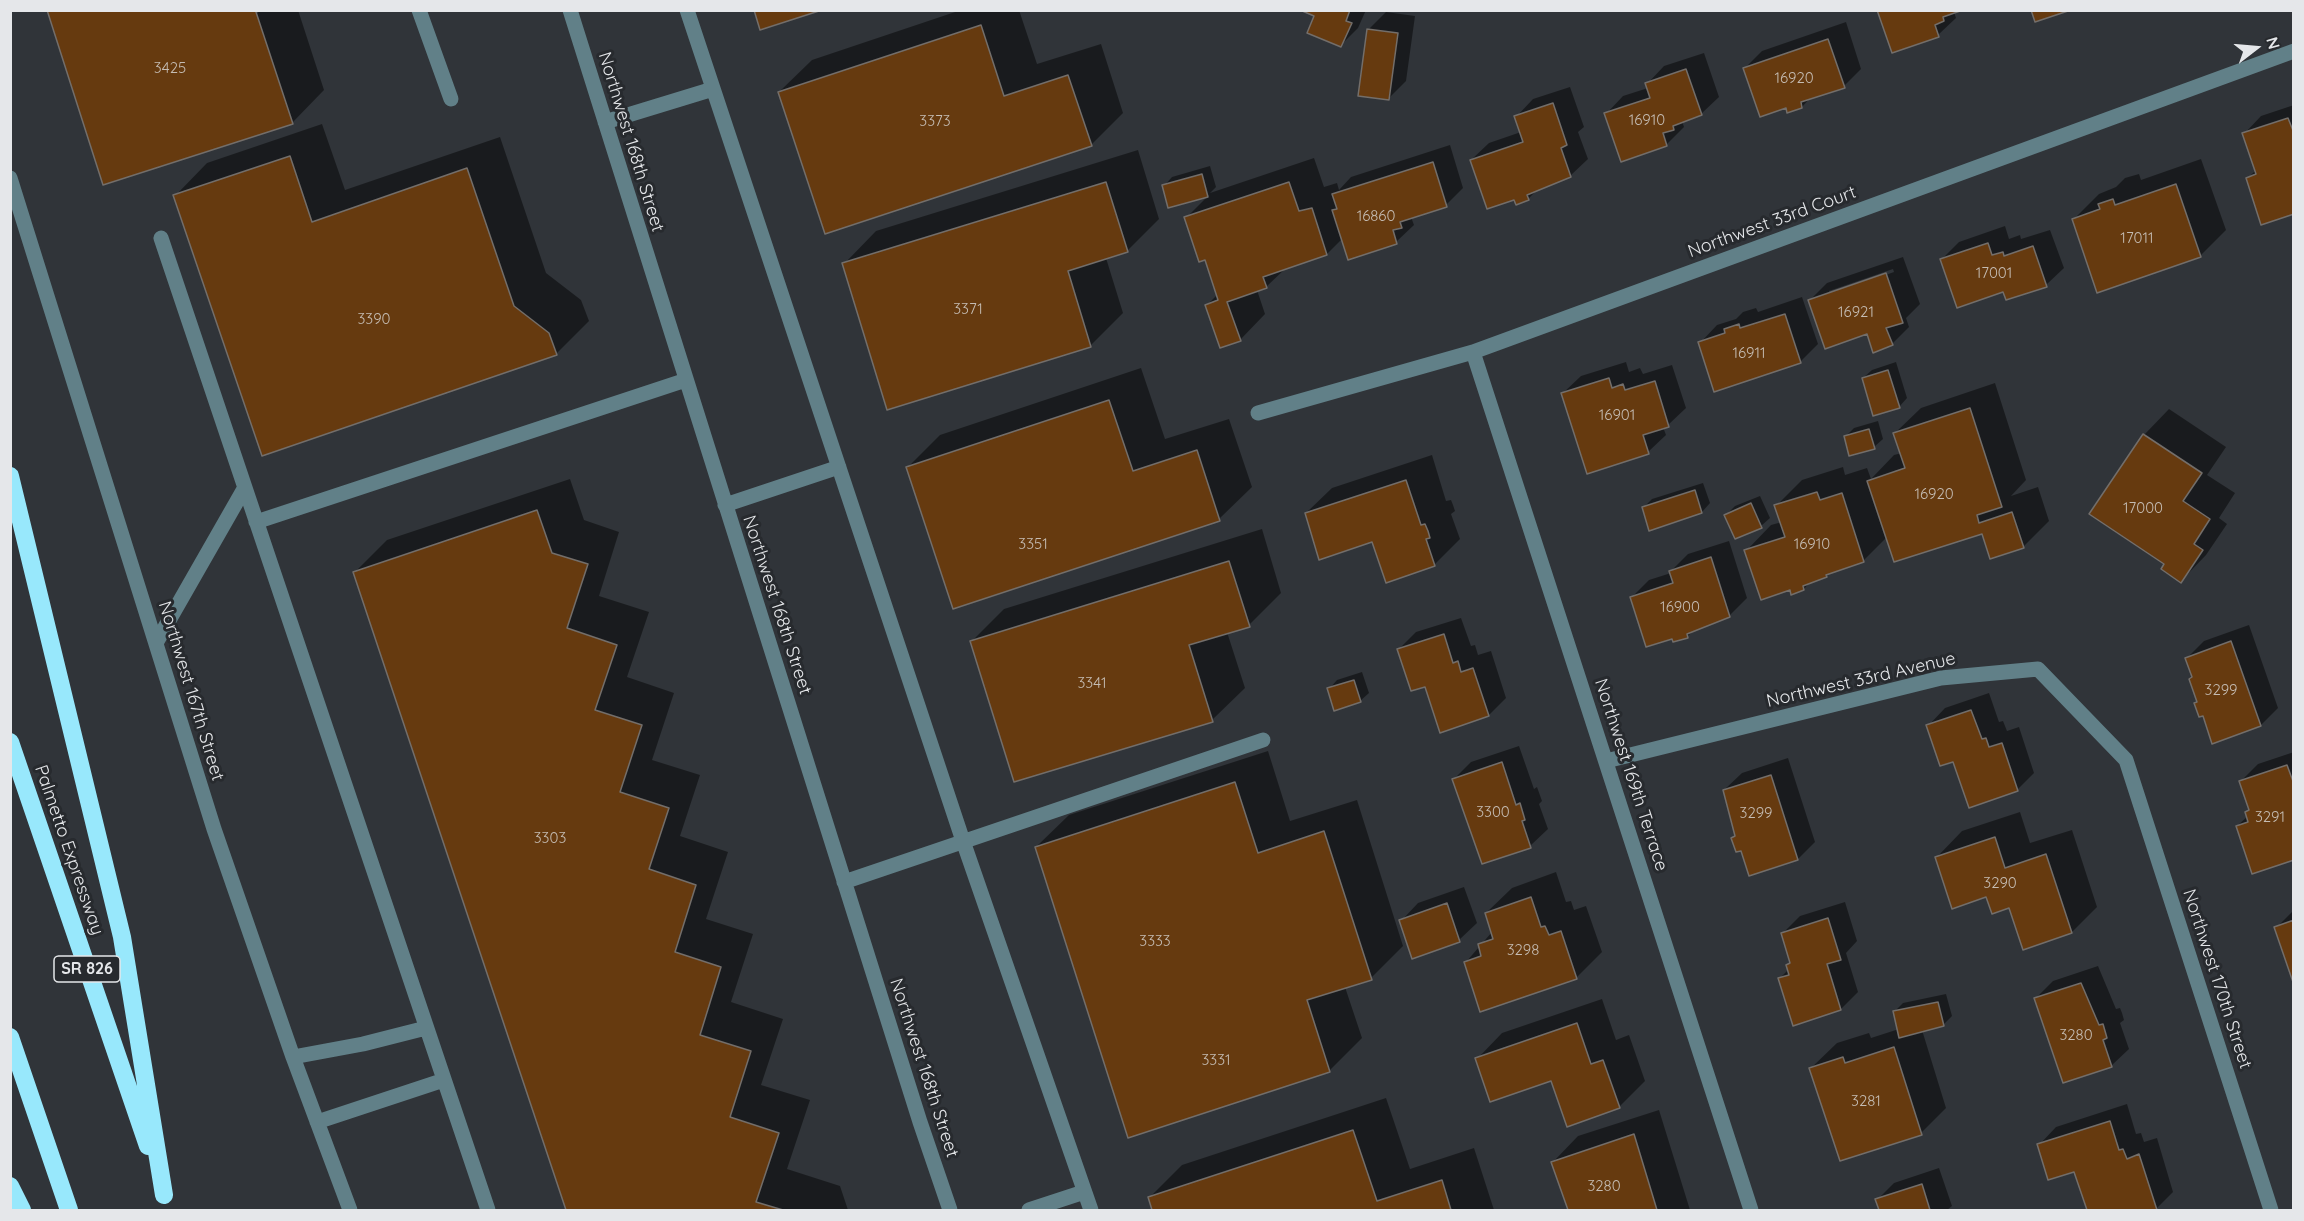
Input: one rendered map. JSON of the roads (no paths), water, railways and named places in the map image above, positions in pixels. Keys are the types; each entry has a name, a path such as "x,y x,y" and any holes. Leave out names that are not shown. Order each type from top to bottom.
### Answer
{"highway":[{"path":"10,476 122,937 167,1203"},
{"name":"Palmetto Expressway","path":"10,742 167,1203"},
{"path":"10,1037 69,1210"},
{"path":"10,1186 22,1210"}],"street":[{"path":"419,10 451,99"},
{"name":"Northwest 168th Street","path":"570,10 844,882 950,1210"},
{"path":"687,10 963,841 1091,1210"},
{"name":"Northwest 33rd Court","path":"1258,413 1473,352 2294,51"},
{"path":"605,122 713,89"},
{"name":"Northwest 167th Street","path":"10,178 214,829 293,1057 350,1210"},
{"path":"161,238 488,1210"},
{"name":"Northwest 169th Terrace","path":"1473,352 1751,1210"},
{"path":"256,522 686,380"},
{"path":"725,505 839,467"},
{"path":"156,643 244,489"},
{"name":"Northwest 33rd Avenue","path":"1606,761 1941,678 2038,669 2126,760"},
{"path":"844,882 1263,740"},
{"name":"Northwest 170th Street","path":"2126,760 2271,1210"},
{"path":"293,1057 363,1044 426,1028"},
{"path":"317,1122 444,1080"},
{"path":"1029,1210 1084,1192"}]}
